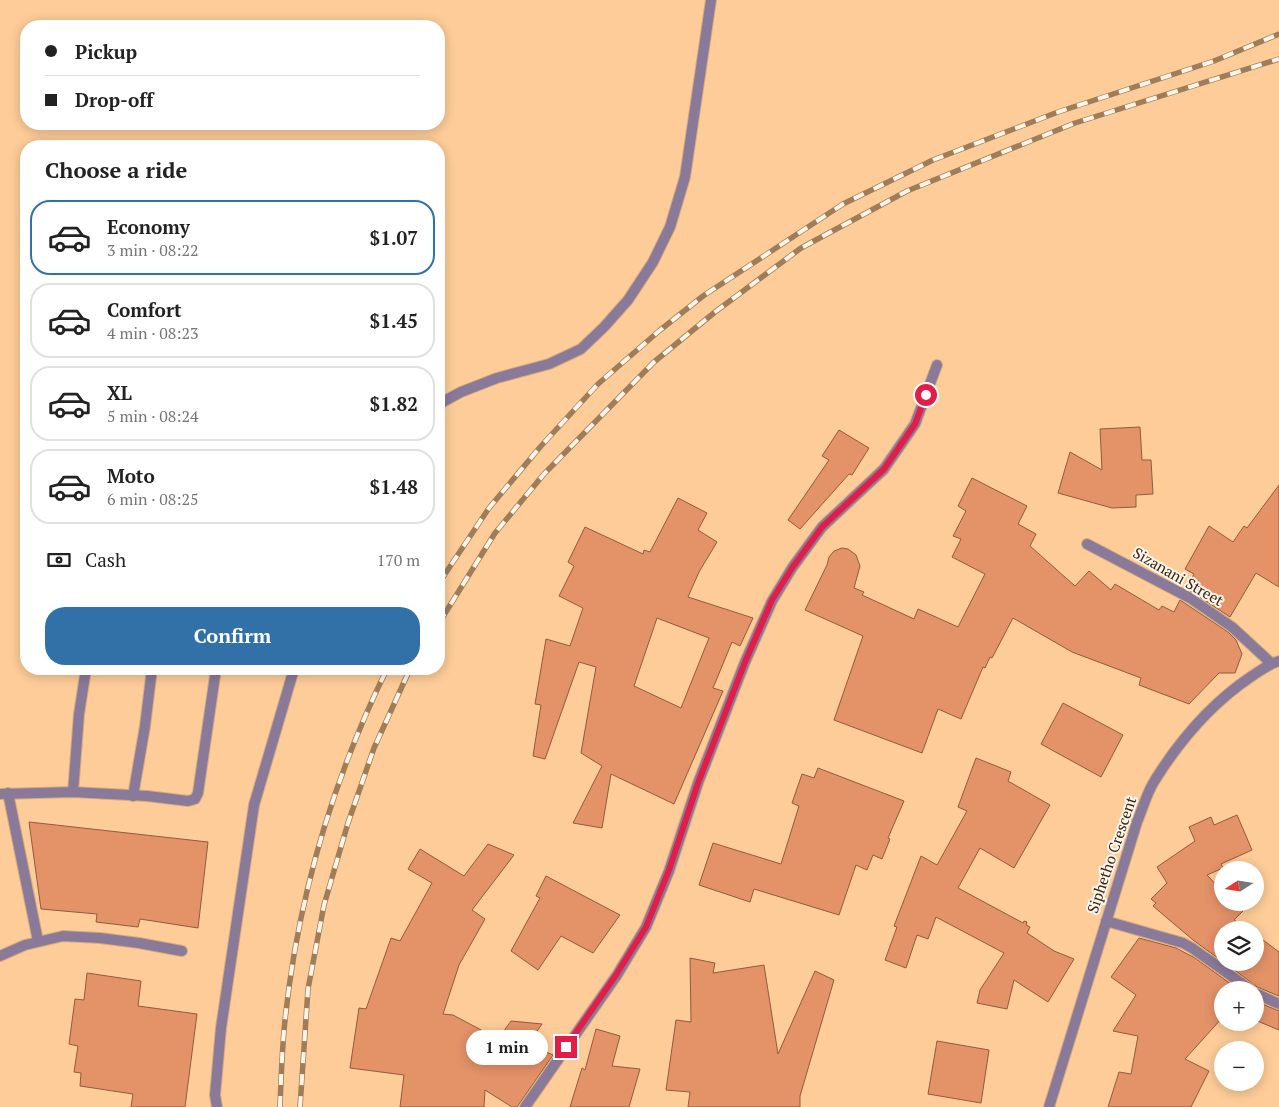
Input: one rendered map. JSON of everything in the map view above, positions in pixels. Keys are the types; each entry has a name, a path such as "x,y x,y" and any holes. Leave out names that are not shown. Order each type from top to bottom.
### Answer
{"street":[{"path":"445,401 470,388 497,378 549,364 581,349 628,300 653,262 670,227 685,177 711,0"},
{"path":"524,1107 616,975 646,927 669,870 698,783 745,662 772,600 792,568 822,527 884,469 915,424 936,365"},
{"name":"Sizanani Street","path":"1087,544 1190,598 1232,627 1275,662"},
{"name":"Siphetho Crescent","path":"1049,1107 1137,822 1154,781 1186,736 1217,703 1245,681 1275,662"},
{"path":"72,792 79,714 85,675"},
{"path":"133,796 151,675"},
{"path":"38,942 4,794 72,792 188,801 195,799 198,793 215,675"},
{"path":"217,1107 216,1079 220,1028 254,805 292,675"},
{"path":"1106,921 1183,943 1238,981"},
{"path":"0,956 38,942 63,936 139,942 182,951"},
{"path":"1264,997 1279,1004"}],"building":[{"path":"1140,427 1142,460 1151,460 1153,494 1136,495 1136,507 1112,508 1058,493 1070,452 1102,470 1100,429"},
{"path":"839,430 869,448 852,475 849,474 800,529 788,520 829,460 822,456"},
{"path":"972,478 1027,506 1018,524 1036,534 1030,546 1075,586 1089,571 1111,590 1115,584 1159,610 1162,606 1174,612 1180,600 1228,632 1236,640 1242,654 1235,673 1219,673 1189,704 1139,685 1141,678 1072,652 1013,618 992,658 990,657 985,668 983,667 961,719 938,709 922,753 834,720 863,636 805,610 829,557 834,551 842,548 848,549 856,555 860,566 854,588 864,592 862,595 914,619 918,609 958,627 985,574 952,557 961,539 953,536 966,511 958,506"},
{"path":"1279,485 1279,587 1256,573 1230,617 1186,588 1194,574 1185,569 1209,526 1233,542 1244,526 1247,528"},
{"path":"678,498 707,513 698,530 717,542 699,572 688,597 753,618 740,646 732,642 713,688 723,691 674,804 611,774 602,828 573,823 602,766 581,753 596,667 579,662 545,759 533,756 541,705 535,704 546,639 570,646 583,608 559,596 574,566 568,562 585,527 643,554 644,550 650,552","holes":["657,618 709,638 681,708 634,686"]},
{"path":"1063,703 1123,735 1101,777 1041,744"},
{"path":"976,758 1011,772 1008,781 1050,805 1014,868 980,848 958,888 1023,923 1024,921 1027,922 1026,925 1030,927 1027,933 1054,951 1074,959 1048,1002 1014,980 1007,1009 977,1003 980,990 1004,953 936,917 928,939 917,935 906,968 885,960 897,927 894,926 921,856 937,865 967,811 958,807"},
{"path":"818,768 904,801 888,838 890,839 882,859 873,855 867,870 856,865 839,915 754,889 750,902 699,885 713,843 781,864 799,806 792,803 802,774 814,778"},
{"path":"1237,815 1252,850 1228,861 1214,861 1214,872 1207,875 1214,882 1214,911 1243,911 1234,920 1236,921 1214,921 1214,955 1153,906 1156,903 1151,899 1167,883 1157,867 1195,841 1189,827 1211,817 1214,825"},
{"path":"29,822 208,842 198,928 140,919 138,927 96,922 97,914 41,909"},
{"path":"488,844 514,855 472,910 485,919 459,965 443,1014 453,1015 498,1039 511,1021 542,1024 528,1044 553,1055 517,1107 512,1107 485,1090 484,1107 400,1107 404,1075 350,1068 359,1008 366,1009 391,938 400,941 432,883 408,869 420,849 464,876"},
{"path":"546,876 620,915 593,953 561,936 538,970 511,951 540,898 536,896"},
{"path":"1139,938 1176,948 1195,958 1227,981 1214,981 1214,1027 1185,1059 1209,1071 1191,1107 1108,1107 1119,1072 1131,1074 1138,1036 1113,1031 1136,995 1111,977"},
{"path":"1264,941 1279,952 1279,996 1264,990 1264,981 1249,981 1236,971 1264,971"},
{"path":"690,958 715,963 713,973 764,965 778,1054 815,971 834,980 800,1096 800,1107 688,1107 690,1092 666,1090 676,1020 691,1022"},
{"path":"87,973 141,981 138,1006 197,1014 185,1107 131,1107 133,1094 80,1086 81,1073 74,1072 78,1046 69,1044 75,999 84,1000"},
{"path":"1264,1005 1279,1011 1279,1030 1264,1024"},
{"path":"596,1029 620,1036 612,1066 640,1069 629,1107 570,1107 582,1068 585,1070"},
{"path":"937,1041 989,1050 981,1103 928,1094"}],"railway":[{"path":"445,574 489,508 541,446 598,384 703,296 843,204 933,160 1058,112 1214,61 1279,34"},
{"path":"445,613 495,533 544,474 654,362 715,312 801,248 907,191 1075,123 1279,59"},
{"path":"280,1107 285,1020 291,974 309,884 334,796 350,753 384,675"},
{"path":"300,1107 308,989 324,905 348,823 374,748 407,675"}],"route":[{"path":"566,1047 616,975 646,927 669,870 698,783 745,662 772,600 792,568 822,527 884,469 915,424 926,395"}]}
